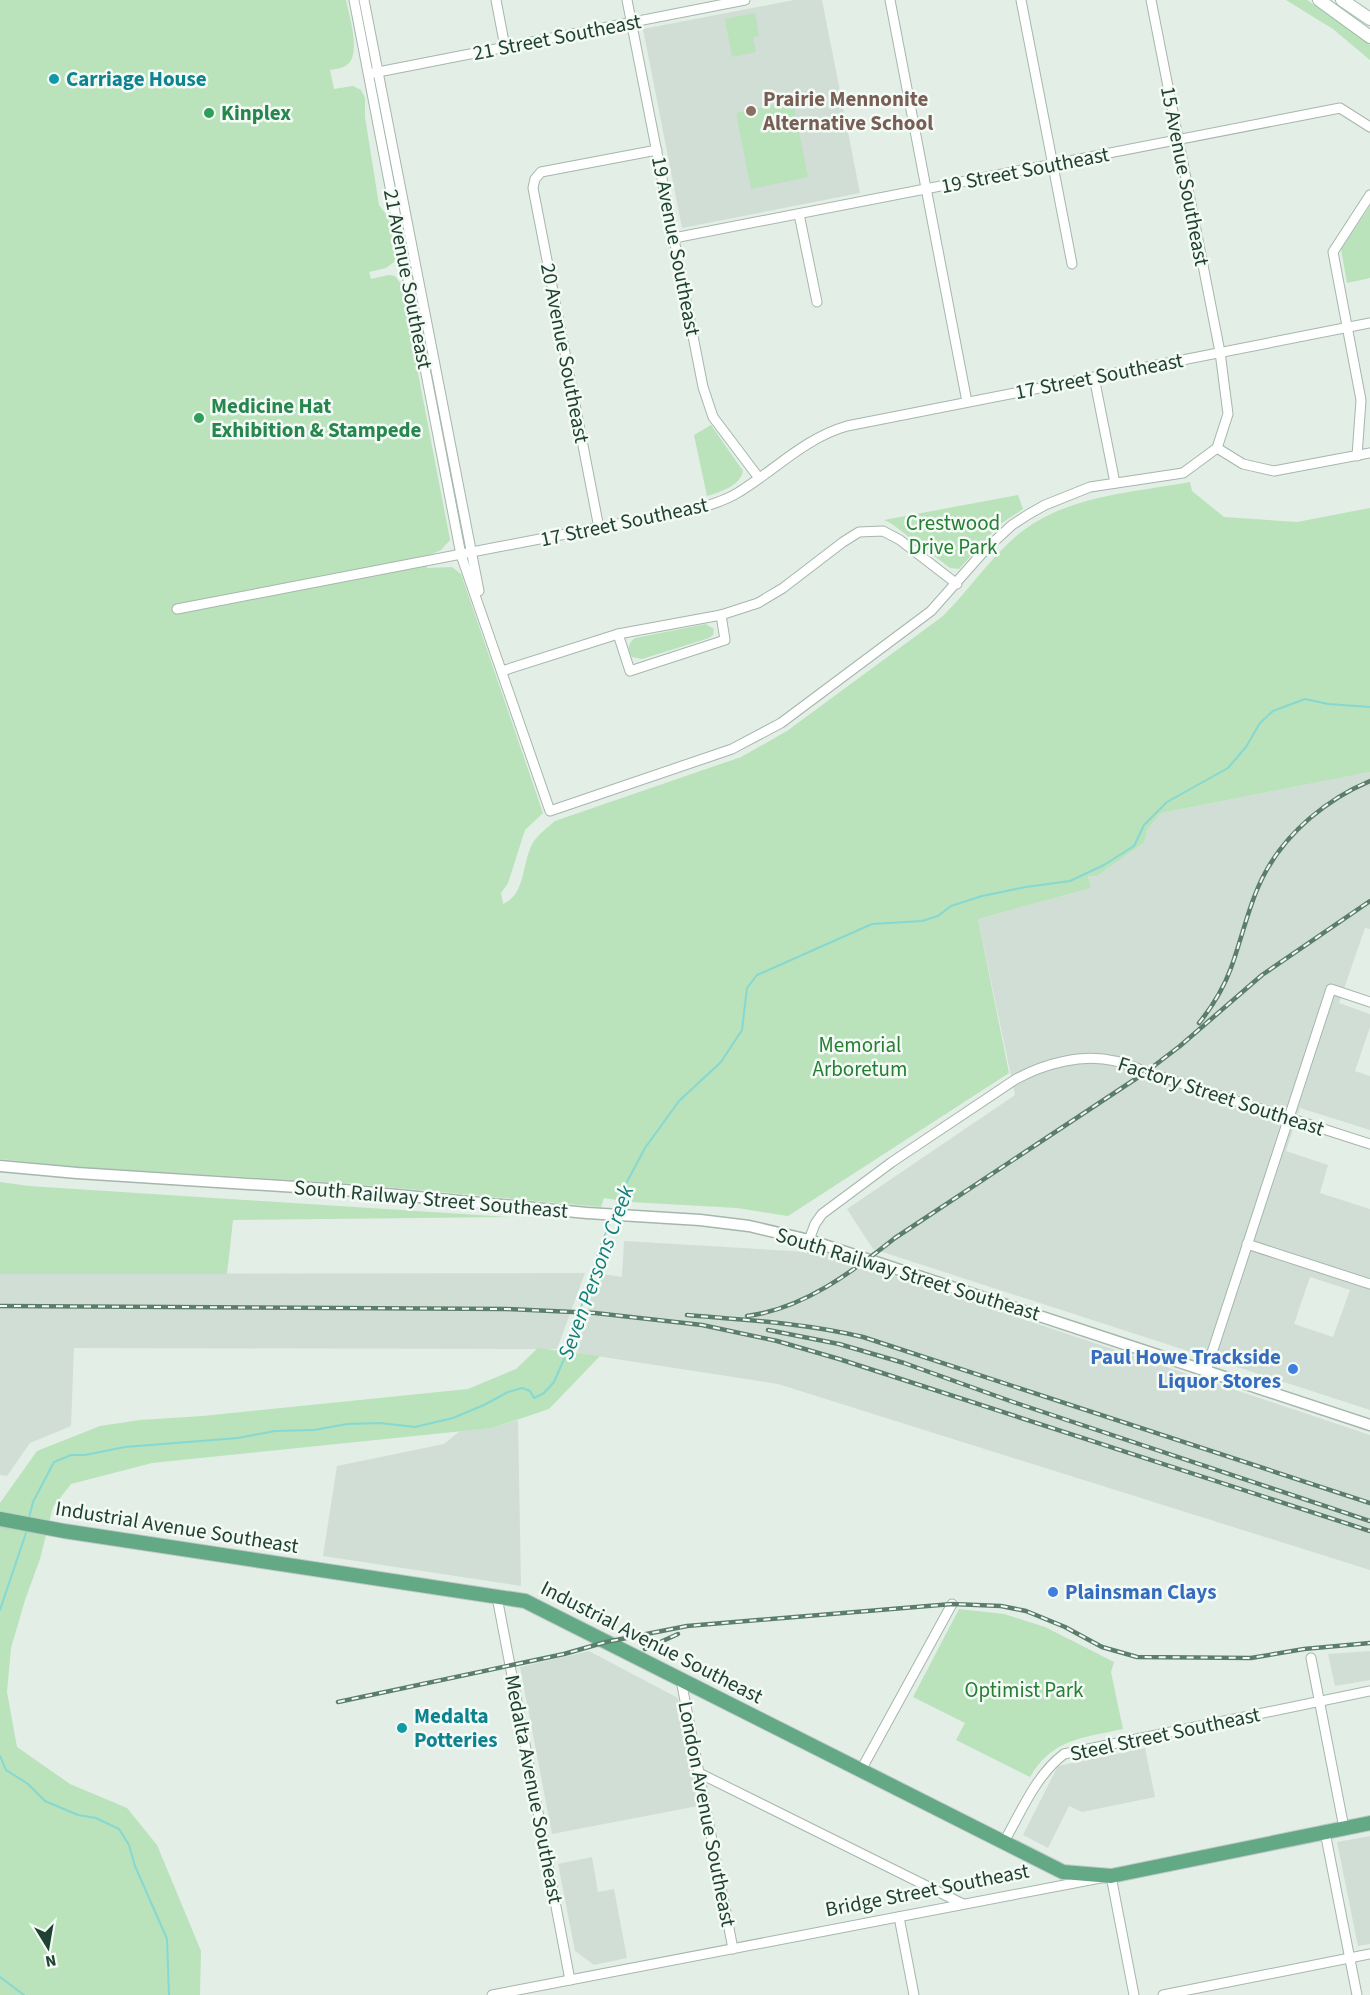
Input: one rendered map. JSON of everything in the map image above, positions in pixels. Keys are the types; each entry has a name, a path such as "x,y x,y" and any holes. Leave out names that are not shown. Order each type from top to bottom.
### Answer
{"main road":[{"path":"1319,0 1368,32"},
{"path":"1342,0 1370,19"},
{"name":"Industrial Avenue Southeast","path":"0,1518 20,1524 64,1531 525,1601 1063,1872 1111,1875"},
{"name":"Bridge Street Southeast","path":"1111,1875 1370,1823"}],"street":[{"name":"21 Avenue Southeast","path":"354,0 373,73 466,553 487,626 550,812 732,749 781,723 931,611 957,584"},
{"name":"21 Avenue Southeast","path":"364,0 373,73"},
{"path":"496,0 505,47"},
{"name":"19 Avenue Southeast","path":"627,0 707,402 713,417 759,478"},
{"name":"21 Street Southeast","path":"373,73 745,0"},
{"path":"890,0 967,402"},
{"path":"1021,0 1072,264"},
{"name":"15 Avenue Southeast","path":"1151,0 1220,352 1228,414 1218,448"},
{"name":"19 Street Southeast","path":"674,238 1340,108 1370,127"},
{"name":"20 Avenue Southeast","path":"599,528 533,188 535,179 541,172 657,150"},
{"path":"1357,456 1361,400 1333,252 1370,195"},
{"path":"799,214 817,302"},
{"name":"17 Street Southeast","path":"177,609 700,508 722,501 739,492 818,436 831,430 1370,323"},
{"path":"1094,377 1115,483"},
{"path":"502,671 618,634 721,615 758,603 783,588 843,542 860,532 883,531 900,540 957,584 985,550 1012,525 1045,505 1090,487 1183,473 1218,448 1243,464 1274,471 1370,453"},
{"path":"618,634 630,671 725,640 721,615"},
{"path":"1206,1371 1331,989 1370,1002"},
{"name":"Factory Street Southeast","path":"809,1239 814,1224 822,1214 892,1162 1016,1079 1065,1061 1093,1058 1117,1061 1370,1144"},
{"name":"South Railway Street Southeast","path":"0,1166 344,1190 749,1226 809,1239 1333,1413 1370,1422"},
{"path":"1247,1244 1370,1284"},
{"name":"Medalta Avenue Southeast","path":"497,1597 570,1980"},
{"path":"861,1770 952,1604"},
{"path":"1311,1658 1344,1828"},
{"name":"London Avenue Southeast","path":"681,1680 733,1949"},
{"name":"Steel Street Southeast","path":"1004,1842 1036,1784 1051,1763 1064,1754 1370,1691"},
{"path":"699,1773 963,1904"},
{"path":"1325,1832 1357,1995"},
{"path":"1111,1875 1134,1995"},
{"name":"Bridge Street Southeast","path":"492,1995 1111,1875"},
{"path":"899,1917 914,1995"},
{"path":"1163,1995 1370,1954"}],"shaded area":[{"name":"Prairie Mennonite Alternative School","path":"794,0 822,0 860,193 682,228 643,29"},
{"path":"1370,772 1370,929 1365,928 1339,1003 1370,1014 1370,1027 1355,1071 1370,1076 1370,1130 1300,1108 1286,1151 1328,1165 1320,1193 1370,1209 1370,1410 873,1249 847,1209 1015,1095 978,919 1091,888 1088,875 1097,876 1144,843 1148,829 1161,813","holes":["1310,1277 1350,1290 1333,1337 1294,1324"]},
{"path":"624,1241 825,1253 1370,1435 1370,1570 778,1384 577,1353 597,1273 622,1277"},
{"path":"585,1273 557,1349 74,1348 71,1426 30,1443 7,1476 0,1475 0,1274"},
{"path":"518,1420 521,1586 323,1556 337,1466 444,1444 460,1431 492,1428"},
{"path":"589,1651 678,1698 698,1806 552,1834 520,1667"},
{"path":"1370,1651 1370,1680 1335,1686 1328,1654"},
{"path":"1145,1748 1155,1797 1082,1812 1069,1806 1048,1848 1023,1835 1058,1766"},
{"path":"1370,1836 1370,1944 1358,1946 1337,1842"},
{"path":"592,1857 598,1892 614,1889 627,1958 594,1965 575,1951 558,1864"}],"green space":[{"name":"Memorial Arboretum","path":"0,0 346,0 354,51 352,59 346,65 330,70 334,89 353,86 361,90 365,98 365,117 379,205 388,217 396,255 394,262 386,268 369,272 371,279 395,276 401,284 450,540 441,550 425,557 427,568 452,567 461,574 543,813 525,830 508,883 501,893 503,904 511,899 520,885 534,841 555,821 741,757 787,731 943,616 1004,547 1033,524 1053,513 1097,498 1190,482 1192,491 1224,517 1297,522 1370,508 1370,772 1161,813 1148,829 1144,843 1097,876 1088,876 1091,888 978,919 1009,1073 788,1216 737,1208 630,1202 604,1198 601,1207 342,1183 78,1167 0,1159"},
{"path":"1286,0 1307,0 1370,45 1370,60 1333,29"},
{"path":"755,13 759,36 753,37 756,52 732,57 725,19"},
{"path":"793,101 808,177 751,189 736,113"},
{"path":"1370,206 1370,278 1347,283 1341,249"},
{"path":"711,425 743,471 734,484 707,496 694,435"},
{"name":"Crestwood Drive Park","path":"1018,495 1023,509 999,525 959,569 950,568 884,520"},
{"path":"706,624 714,629 713,635 709,638 642,659 632,657 629,652 630,644 635,638"},
{"path":"0,1182 29,1186 509,1217 233,1220 227,1274 0,1274"},
{"path":"538,1348 600,1356 549,1409 492,1428 152,1463 71,1484 53,1507 40,1559 11,1648 7,1692 17,1747 70,1784 127,1808 157,1845 201,1951 200,1995 0,1995 0,1503 37,1451 100,1426 140,1420 203,1416 468,1389 516,1369"},
{"name":"Optimist Park","path":"959,1609 1004,1614 1045,1627 1114,1662 1111,1672 1123,1729 1082,1738 1059,1747 1039,1764 1030,1777 956,1740 965,1723 913,1697"}],"waterway":[{"name":"Seven Persons Creek","path":"614,1212 620,1195 645,1148 679,1101 721,1062 742,1030 747,988 757,975 872,924 922,921 938,916 951,906 982,896 1070,881 1104,865 1134,846 1144,825 1167,802 1228,768 1246,747 1260,723 1273,711 1305,699 1328,704 1370,707"},
{"name":"Seven Persons Creek","path":"29,1518 33,1502 54,1462 71,1455 85,1455 125,1447 238,1438 275,1431 314,1430 347,1424 380,1423 415,1427 453,1418 508,1392 522,1388 530,1391 534,1398 544,1393 554,1382 565,1357 612,1217"},
{"name":"Seven Persons Creek","path":"0,1610 27,1530"},
{"name":"Seven Persons Creek","path":"0,1756 6,1770 28,1784 45,1801 78,1815 96,1818 119,1829 129,1845 135,1866 167,1939 169,1995"},
{"path":"0,1977 24,1995"}],"railway":[{"path":"1199,1023 1225,982 1255,895 1274,858 1310,818 1339,797 1370,781"},
{"path":"747,1316 788,1306 844,1276 895,1238 1146,1072 1180,1046 1262,975 1370,901"},
{"path":"0,1306 507,1309 595,1313 702,1325 777,1341 839,1359 1370,1531"},
{"path":"687,1315 797,1325 863,1337 1370,1503"},
{"path":"768,1330 839,1344 904,1363 1013,1402 1370,1521"},
{"path":"338,1702 687,1626 952,1604 1001,1606 1026,1611 1065,1627 1102,1647 1137,1657 1251,1658 1304,1649 1370,1643"},
{"path":"645,1649 678,1634"}],"place":[{"name":"Carriage House","path":"54,79"},
{"name":"Prairie Mennonite Alternative School","path":"751,111"},
{"name":"Kinplex","path":"209,113"},
{"name":"Medicine Hat Exhibition & Stampede","path":"199,418"},
{"name":"Paul Howe Trackside Liquor Stores","path":"1293,1369"},
{"name":"Plainsman Clays","path":"1053,1592"},
{"name":"Medalta Potteries","path":"402,1728"}]}
